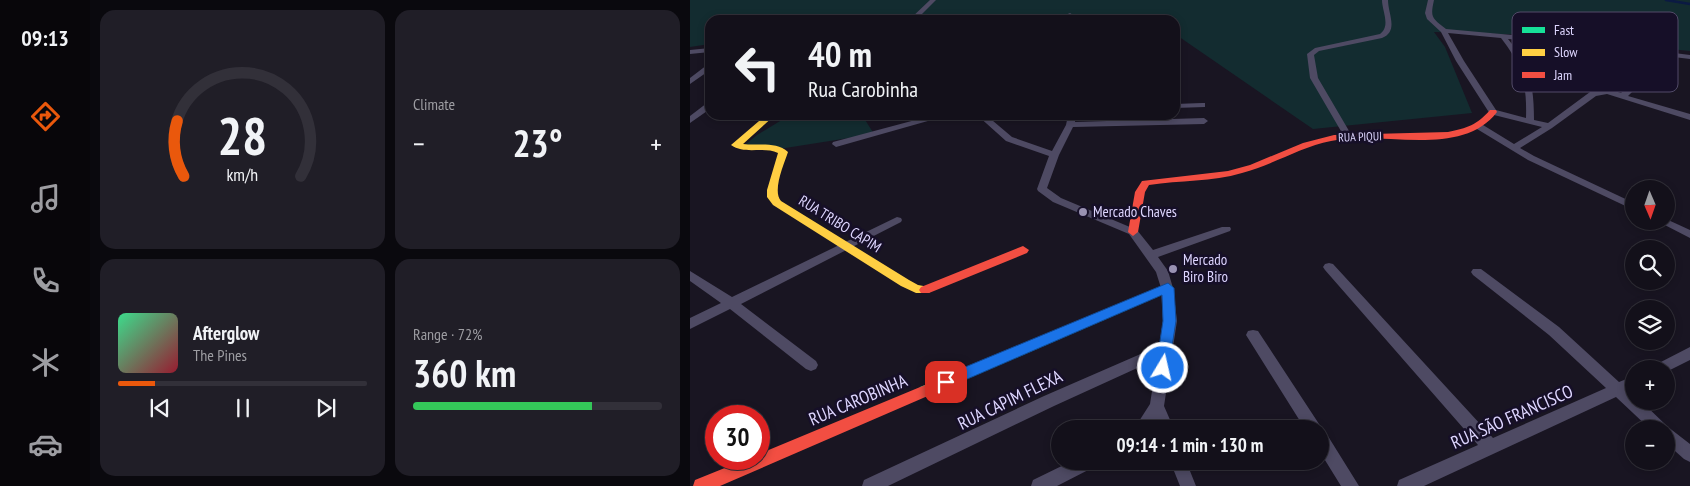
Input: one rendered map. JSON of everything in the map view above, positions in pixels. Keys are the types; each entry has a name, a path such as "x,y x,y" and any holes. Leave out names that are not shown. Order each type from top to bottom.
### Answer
{"street":[{"path":"917,15 933,0"},
{"path":"1348,136 1314,78 1310,54 1317,49 1387,34 1389,28 1385,8 1386,0"},
{"path":"1431,0 1428,13 1430,19 1444,31 1460,61 1493,112 1549,126"},
{"path":"1444,31 1512,37"},
{"path":"1503,36 1512,47"},
{"path":"690,52 705,50"},
{"path":"690,82 705,71"},
{"path":"690,74 702,73"},
{"path":"1530,92 1530,120"},
{"path":"1512,148 1549,126 1593,94 1601,92 1608,92 1690,117"},
{"path":"1622,97 1627,92"},
{"path":"1180,106 1202,105"},
{"path":"690,120 705,109"},
{"path":"1493,112 1488,121 1480,127 1512,148 1625,203"},
{"path":"1180,119 1204,121"},
{"name":"RUA TRIBO CAPIM","path":"764,120 737,143 737,146 772,147 783,152 772,190 772,197 778,203 905,283 920,290 927,290 1023,250"},
{"path":"896,120 898,126"},
{"path":"836,144 924,120"},
{"path":"987,120 1009,139 1054,155"},
{"path":"1071,120 1054,155 1042,189 1048,195 1133,232 1162,271 1168,288 1170,321 1166,349 1157,406 1148,420"},
{"path":"1070,125 1156,120"},
{"name":"RUA PIQUI","path":"1133,232 1140,192 1145,183 1238,172 1318,142 1348,136 1434,136 1480,127"},
{"path":"690,324 897,220"},
{"path":"1675,227 1690,234"},
{"path":"1151,255 1226,229"},
{"path":"1329,267 1492,448"},
{"path":"1477,272 1554,332 1651,420"},
{"path":"690,275 731,303 811,366"},
{"name":"RUA CAROBINHA","path":"701,486 1168,288"},
{"path":"1253,335 1308,420"},
{"name":"RUA CAPIM FLEXA","path":"870,486 1049,401 1166,349"},
{"path":"1675,361 1690,353"},
{"name":"RUA SÃO FRANCISCO","path":"1406,486 1625,387"},
{"path":"1157,406 1162,420"},
{"path":"1675,441 1690,454"},
{"path":"1329,452 1351,486"},
{"path":"1039,486 1072,470"},
{"path":"1182,470 1188,486"}],"green space":[{"path":"690,0 1690,0 1690,51 1678,50 1678,12 1512,12 1512,34 1434,32 1445,47 1472,113 1313,129 1180,37 1180,15 705,15 705,45 690,47"},
{"path":"782,120 865,120 874,134 779,149 741,148 757,135"}],"waterway":[{"path":"1666,0 1690,4"}],"traffic: fast":[{"path":"925,391 1167,288"}],"traffic: slow":[{"path":"765,120 736,145 742,147 766,147 783,152 772,190 772,197 777,203 905,283 916,289 925,290"}],"traffic: jam":[{"path":"1133,232 1140,192 1145,183 1228,174 1253,167 1306,145 1334,138 1348,136 1427,137 1448,135 1467,131 1483,123 1493,112"},
{"path":"925,290 1023,250"},
{"path":"701,486 925,391"}],"place":[{"name":"Mercado Chaves","path":"1083,212"},
{"name":"Mercado Biro Biro","path":"1173,269"}],"route":[{"path":"946,382 1168,288 1170,321 1163,368"}]}
